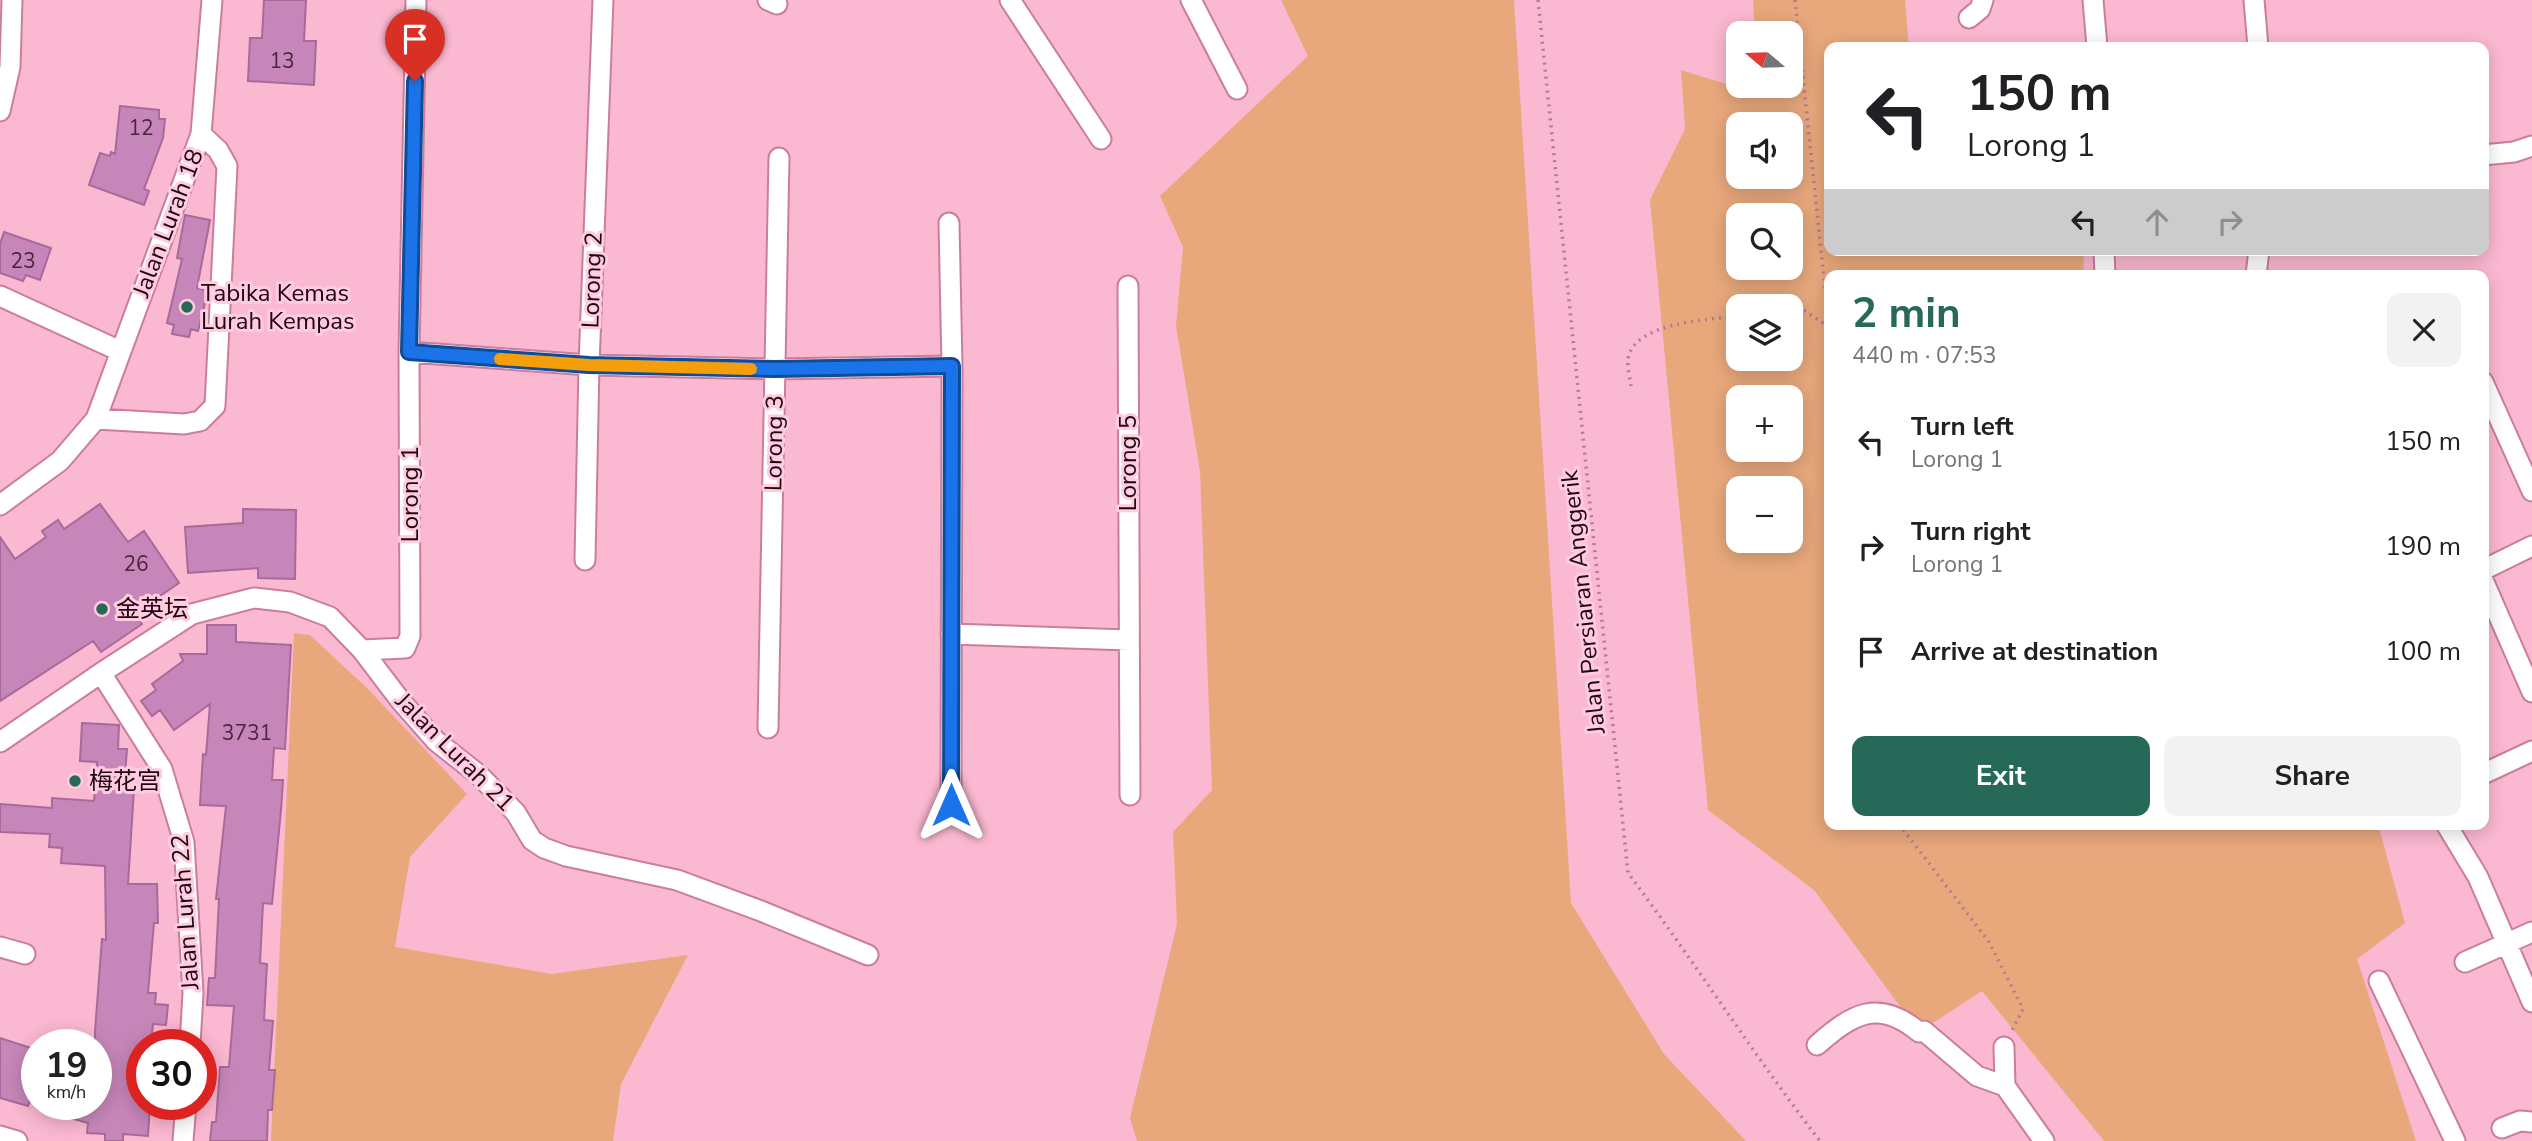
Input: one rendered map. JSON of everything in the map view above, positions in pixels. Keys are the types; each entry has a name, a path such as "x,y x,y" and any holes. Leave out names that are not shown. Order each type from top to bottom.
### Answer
{"street":[{"path":"0,111 3,82 10,67 12,0"},
{"path":"201,134 212,0"},
{"name":"Lorong 1","path":"362,650 405,648 410,636 409,352 416,0"},
{"name":"Lorong 2","path":"585,560 589,365 603,0"},
{"path":"1010,0 1101,139"},
{"path":"1191,0 1237,89"},
{"path":"1969,18 1980,9 1983,0"},
{"path":"2093,0 2097,42"},
{"path":"2254,0 2258,42"},
{"name":"Jalan Lurah 18","path":"0,505 60,461 96,419 201,134 218,150 228,166 215,406 200,421 184,424 96,419"},
{"path":"2489,154 2514,152 2532,146"},
{"name":"Lorong 3","path":"768,727 779,158"},
{"path":"949,223 952,366 951,805"},
{"name":"Lorong 5","path":"1128,286 1130,795"},
{"path":"0,296 120,351"},
{"path":"409,352 589,365 775,369 952,366"},
{"path":"2489,395 2532,491"},
{"path":"2489,567 2532,546"},
{"path":"2489,594 2532,692"},
{"name":"Jalan Lurah 21","path":"0,742 192,614 254,598 290,602 330,617 362,650 436,741 507,803 532,840 544,848 566,856 677,880 868,955"},
{"path":"951,634 1129,640"},
{"name":"Jalan Lurah 22","path":"101,673 162,769 184,842 193,993 191,1029"},
{"path":"2489,771 2532,751"},
{"path":"2450,830 2478,877 2532,1002"},
{"path":"2465,962 2532,932"},
{"path":"0,947 25,954"},
{"path":"2379,981 2455,1141"},
{"path":"1817,1045 1852,1018 1874,1012 1887,1014 1907,1022 1919,1032 1924,1031 1977,1076 2005,1086"},
{"path":"2004,1047 2005,1086 2044,1141"},
{"path":"184,1138 185,1120"},
{"path":"2501,1128 2520,1121 2532,1122"},
{"path":"0,1136 17,1141"}],"path":[{"name":"Jalan Persiaran Anggerik","path":"1538,0 1628,873 1679,940 1766,1071 1820,1141"},
{"path":"1795,0 1824,279"},
{"path":"1803,311 1824,324"},
{"path":"1631,386 1628,358 1639,338 1665,327 1726,318"},
{"path":"1904,830 1989,942 2023,1009 2004,1047"}],"shaded area":[{"path":"1281,0 1514,0 1571,903 1664,1054 1746,1141 1137,1141 1130,1118 1177,924 1173,832 1212,790 1200,471 1176,326 1183,247 1160,196 1308,56"},
{"path":"1753,0 1905,0 1909,42 1824,42 1824,256 2084,256 2083,270 1824,270 1824,830 2380,830 2405,923 2357,959 2416,1141 2104,1141 1982,991 1919,1032 1814,890 1708,810 1650,200 1685,129 1681,70 1726,84 1726,98 1803,98 1803,21 1754,21"},
{"path":"294,633 310,635 367,688 467,794 410,857 395,947 552,974 688,955 621,1084 613,1141 271,1141"}],"building":[{"path":"264,0 306,0 304,41 316,41 314,85 248,81 250,38 262,38"},
{"path":"120,106 159,110 159,119 165,119 163,138 144,189 149,191 144,205 89,185 100,153 110,156 111,152 115,154"},
{"path":"185,215 210,220 197,288 208,291 198,331 191,329 189,337 172,334 174,325 167,323 182,259 177,258"},
{"path":"4,232 51,248 40,280 26,275 23,281 0,273 0,244"},
{"path":"100,504 128,542 144,531 179,583 135,613 142,624 101,652 93,641 0,701 0,537 15,559 46,537 42,531 58,520 64,529"},
{"path":"243,509 296,510 295,579 258,578 258,568 188,573 185,527 243,523"},
{"path":"207,625 236,625 236,642 291,645 285,749 274,748 272,780 283,780 272,904 263,903 260,963 267,964 264,1020 273,1021 269,1070 275,1070 272,1110 268,1110 267,1141 210,1141 212,1122 217,1120 220,1067 229,1067 234,1006 207,1005 209,978 215,978 219,899 216,899 226,806 200,805 210,704 174,730 160,710 152,716 141,701 156,690 152,684 183,661 180,654 207,654"},
{"path":"82,723 119,725 118,749 127,749 124,788 134,789 128,884 157,884 158,923 154,923 148,993 156,993 155,1004 168,1005 166,1025 153,1024 153,1029 126,1029 126,1120 149,1120 148,1136 123,1134 123,1141 105,1141 105,1134 87,1133 88,1123 77,1120 112,1120 112,1029 95,1029 102,939 106,940 105,866 61,863 62,848 49,847 50,834 0,832 0,804 52,808 52,798 94,801 97,762 80,761"},
{"path":"0,1038 21,1045 21,1104 0,1098"}],"slow traffic":[{"path":"500,359 589,365 751,369"}],"place":[{"name":"Tabika Kemas Lurah Kempas","path":"187,307"},
{"name":"金英坛","path":"102,609"},
{"name":"梅花宫","path":"75,781"}],"route":[{"path":"415,81 409,352 589,365 775,369 952,366 951,805"}]}
